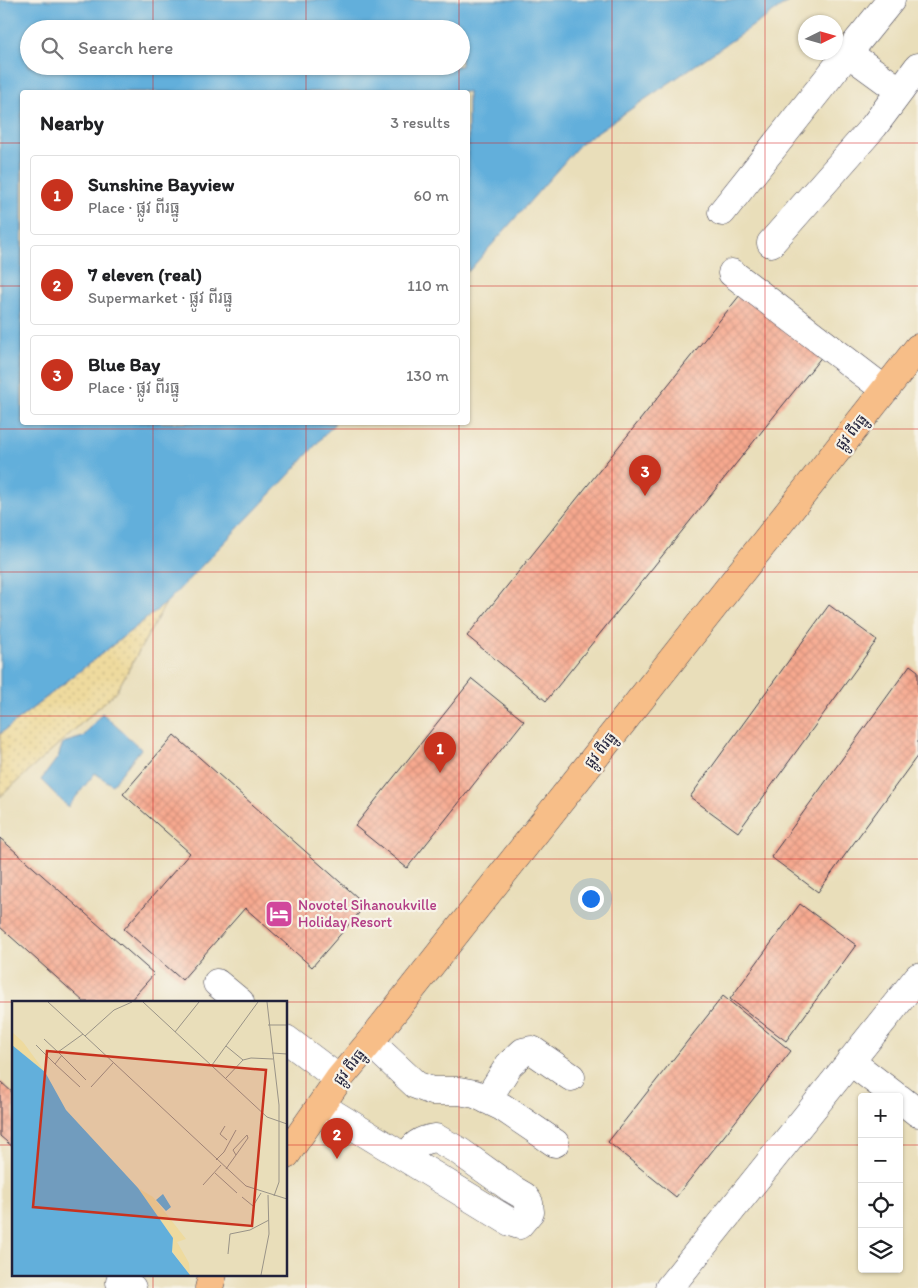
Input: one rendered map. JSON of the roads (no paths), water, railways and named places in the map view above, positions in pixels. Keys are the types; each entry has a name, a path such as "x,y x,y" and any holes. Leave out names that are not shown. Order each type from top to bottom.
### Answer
{"main road":[{"name":"ផ្លូវ ពីរធ្នូ","path":"288,1152 339,1079 918,348"}],"street":[{"path":"722,212 891,0"},
{"path":"848,53 900,91"},
{"path":"771,244 874,126 918,67"},
{"path":"732,273 884,390"},
{"path":"669,1288 918,977"},
{"path":"218,983 239,1001"},
{"path":"370,1042 416,1085 432,1091 459,1091 475,1094 502,1107 555,1143"},
{"path":"288,1045 339,1079"},
{"path":"487,1100 509,1065 523,1052 532,1050 571,1077"},
{"path":"850,1061 892,1093"},
{"path":"903,1102 918,1113"},
{"path":"321,1106 406,1158"},
{"path":"122,1276 120,1282 132,1288"}],"water":[{"path":"0,0 791,0 581,143 470,270 470,90 20,90 20,425 333,425 290,474 166,603 0,734"},
{"path":"102,713 141,749 112,785 95,773 68,807 41,780 58,757 63,743 83,737"}],"place":[{"name":"Blue Bay","path":"645,496"},
{"name":"Sunshine Bayview","path":"440,773"},
{"name":"Novotel Sihanoukville Holiday Resort","path":"279,914"},
{"name":"7 eleven (real)","path":"337,1159"}]}
